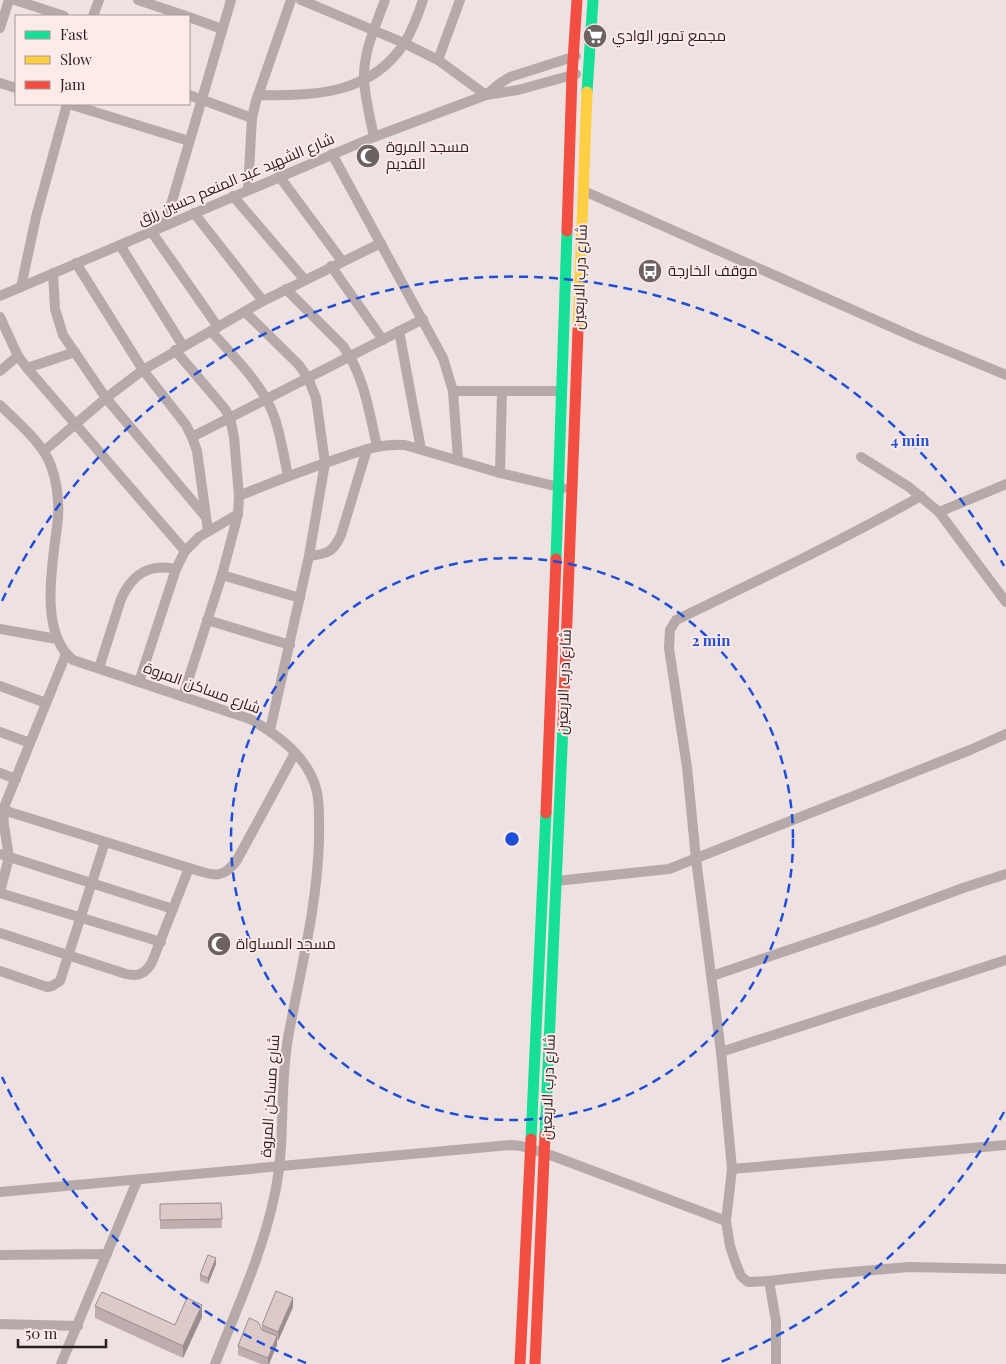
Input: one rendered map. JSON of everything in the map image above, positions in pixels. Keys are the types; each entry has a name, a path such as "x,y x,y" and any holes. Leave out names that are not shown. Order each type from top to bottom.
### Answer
{"highway":[{"name":"شارع درب الاربعين","path":"520,1364 552,685 572,75 577,0"},
{"name":"شارع درب الاربعين","path":"535,1364 565,686 588,72 593,0"},
{"path":"552,685 565,686"}],"street":[{"path":"0,28 8,0"},
{"path":"15,0 61,15"},
{"path":"93,15 99,0"},
{"path":"138,0 181,15"},
{"path":"165,225 188,141 231,0"},
{"path":"248,189 252,118 258,95 291,0"},
{"path":"302,0 375,30 438,60 486,95"},
{"path":"374,137 364,80 367,53 385,0"},
{"path":"258,95 313,95 344,89 364,80 388,61 404,43 414,26 423,0"},
{"path":"438,60 460,0"},
{"path":"190,18 222,29"},
{"name":"شارع الشهيد عبد المنعم حسين رزق","path":"486,95 510,77 589,53"},
{"name":"شارع الشهيد عبد المنعم حسين رزق","path":"0,296 374,137 486,95 518,90 588,72"},
{"path":"0,84 15,88"},
{"path":"190,95 252,118"},
{"path":"21,287 36,217 68,105"},
{"path":"71,105 188,141"},
{"path":"332,154 443,358 453,391 458,460"},
{"path":"279,176 342,261"},
{"path":"584,191 914,337 1006,375"},
{"path":"233,196 304,279"},
{"path":"194,213 262,301"},
{"path":"152,231 215,329 266,399 276,419 288,476"},
{"path":"44,451 142,370 262,301 381,243"},
{"path":"120,245 179,348 225,409 230,418 234,436 239,496 238,514 222,575 183,696"},
{"path":"76,263 142,370 186,425 192,437 197,451 208,531"},
{"path":"331,266 383,340"},
{"path":"53,273 55,309 63,335 106,398 206,517"},
{"path":"286,289 343,346 350,356 360,378 372,447 336,546 324,554 309,556"},
{"path":"245,312 299,366 308,378 316,398 325,463 309,556 270,730"},
{"path":"0,318 18,356 27,368 185,551"},
{"path":"192,437 422,320"},
{"path":"399,331 421,449"},
{"path":"27,368 74,352"},
{"path":"0,371 18,356"},
{"path":"453,391 562,391"},
{"path":"500,472 502,391"},
{"path":"0,405 44,451 54,477 58,504 50,580 51,608 57,639 60,647 66,654 2,809 4,856 0,893 161,942"},
{"path":"239,496 325,463 372,447 391,444 421,449 572,490"},
{"path":"862,457 896,478 939,512 1006,602"},
{"path":"939,512 1006,484"},
{"path":"921,496 866,527 672,623 669,648 687,766 696,859 721,1052 732,1169 726,1221 730,1246 741,1276 748,1282 909,1268 1006,1269"},
{"path":"139,682 176,569 185,551 208,531 238,514"},
{"path":"99,668 121,599 133,579 142,572 152,568 164,566 176,569"},
{"path":"222,575 300,598"},
{"path":"207,620 290,645"},
{"path":"0,629 57,639"},
{"name":"شارع مساكن المروة","path":"66,654 73,660 250,719 270,730 295,753 308,770 317,791 319,813 318,862 311,924 287,1042 279,1166 274,1200 258,1256 215,1364"},
{"path":"0,686 46,703"},
{"path":"0,732 30,743"},
{"path":"556,881 669,869 1006,734"},
{"path":"2,809 189,868 222,875 231,869 237,860 295,753"},
{"path":"0,773 16,779"},
{"path":"0,972 42,986 57,984 62,977 105,842"},
{"path":"4,856 173,909"},
{"path":"0,933 134,976 142,974 148,969 161,942 189,868"},
{"path":"712,976 1006,874"},
{"path":"721,1052 1006,960"},
{"path":"0,1192 138,1181 497,1145 531,1148 726,1221"},
{"path":"732,1169 1006,1145"},
{"path":"62,1364 138,1181"},
{"path":"0,1255 107,1254"},
{"path":"769,1281 776,1321 776,1364"},
{"path":"0,1324 78,1326"}],"building":[{"path":"221,1203 222,1219 160,1220 160,1204"},
{"path":"208,1255 216,1258 208,1278 200,1275"},
{"path":"276,1291 293,1298 278,1332 262,1325"},
{"path":"102,1292 175,1325 187,1298 202,1305 183,1346 95,1306"},
{"path":"249,1318 258,1322 262,1330 277,1336 268,1358 238,1346"}],"traffic: fast":[{"path":"587,92 593,0"},
{"path":"556,559 567,231"},
{"path":"545,1135 563,725"},
{"path":"531,1139 546,813"}],"traffic: slow":[{"path":"578,330 587,92"}],"traffic: jam":[{"path":"567,231 572,75 577,0"},
{"path":"563,725 578,330"},
{"path":"546,813 556,559"},
{"path":"535,1364 545,1135"},
{"path":"520,1364 531,1139"}],"place":[{"name":"مجمع تمور الوادي","path":"595,36"},
{"name":"مسجد المروة القديم","path":"368,156"},
{"name":"موقف الخارجة","path":"650,271"},
{"name":"مسجد المساواة","path":"219,944"}]}
